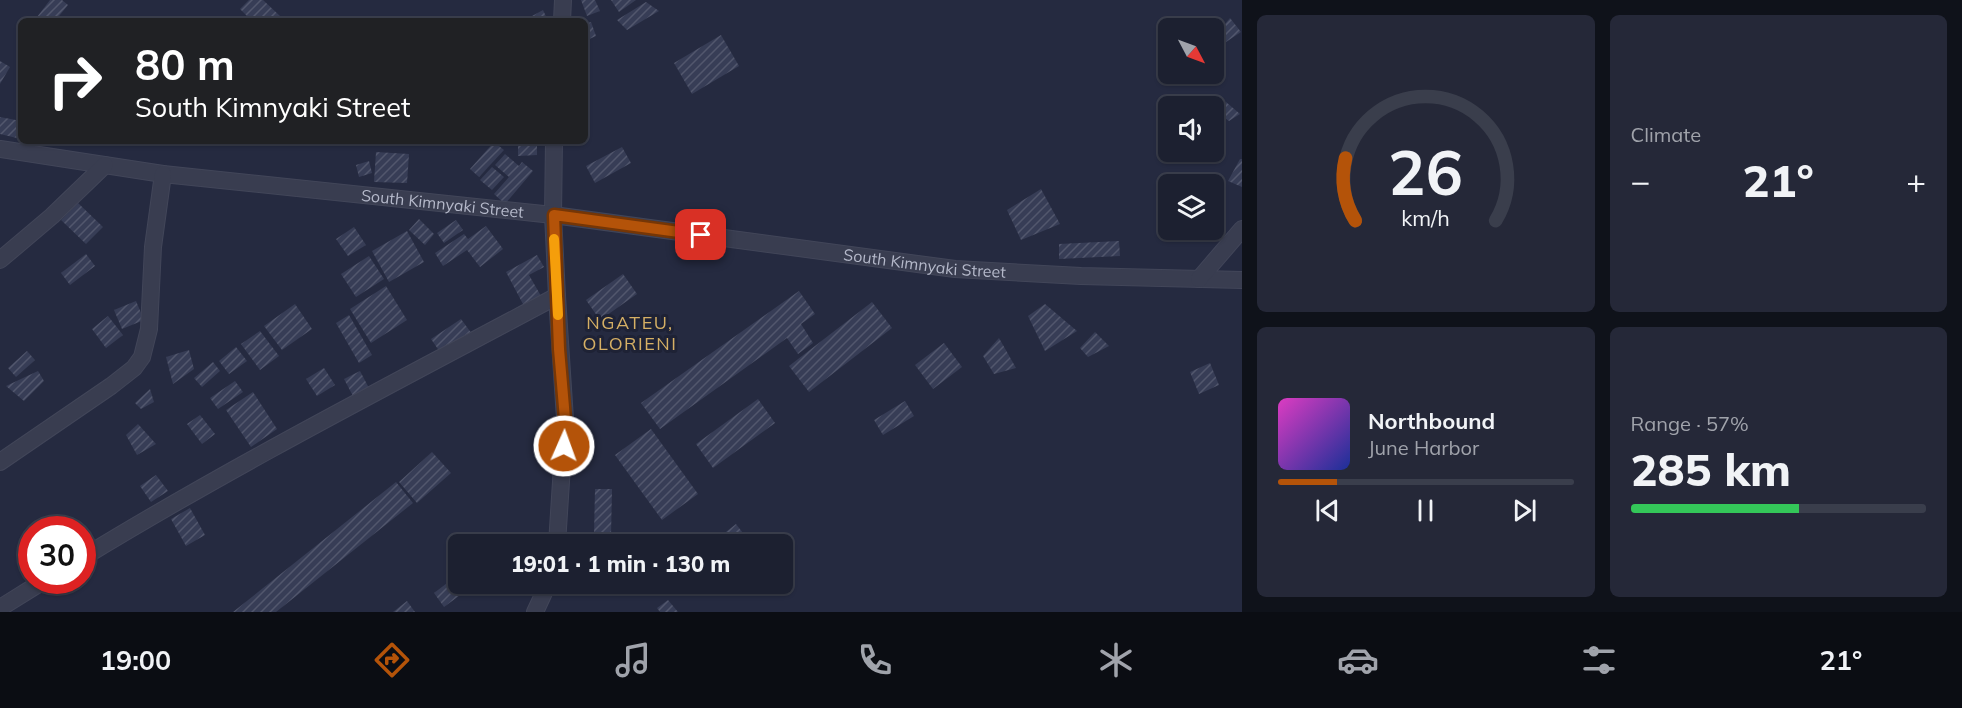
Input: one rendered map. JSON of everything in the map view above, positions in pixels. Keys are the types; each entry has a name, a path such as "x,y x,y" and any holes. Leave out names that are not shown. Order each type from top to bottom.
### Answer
{"street":[{"path":"562,18 563,0"},
{"path":"554,144 557,296 565,419 558,534"},
{"name":"South Kimnyaki Street","path":"0,148 163,174 554,215 955,269 1242,280"},
{"path":"0,261 52,216 105,165"},
{"path":"0,462 111,386 134,368 142,357 149,329 153,247 163,174"},
{"path":"1199,279 1242,229"},
{"path":"96,549 273,449 557,296"},
{"path":"0,608 22,594"},
{"path":"535,612 544,594"}],"building":[{"path":"50,0 62,0 68,5 57,18 36,18"},
{"path":"249,0 263,0 280,16 278,18 249,18 240,9"},
{"path":"581,0 595,0 600,11 587,16"},
{"path":"611,0 636,0 619,12"},
{"path":"646,2 659,11 627,30 617,20"},
{"path":"543,10 547,18 528,18"},
{"path":"1230,18 1241,32 1224,43 1224,25"},
{"path":"591,22 596,36 588,40 588,23"},
{"path":"721,35 739,66 692,94 674,63"},
{"path":"0,61 10,67 0,84"},
{"path":"1226,102 1240,114 1229,121 1224,117"},
{"path":"0,117 18,120 18,138 0,134"},
{"path":"492,144 496,144 504,150 479,177 470,169"},
{"path":"518,144 537,144 537,155 518,156"},
{"path":"622,147 631,163 595,183 586,166"},
{"path":"376,152 409,154 407,183 374,182"},
{"path":"505,154 519,166 522,162 533,171 505,204 494,194 509,177 495,165"},
{"path":"1242,159 1242,187 1228,181"},
{"path":"369,161 372,173 359,177 356,165"},
{"path":"492,167 504,177 492,190 480,180"},
{"path":"1041,189 1060,224 1021,240 1007,210"},
{"path":"78,203 103,227 86,244 61,220"},
{"path":"419,219 434,234 425,245 409,230"},
{"path":"456,220 463,230 444,243 437,233"},
{"path":"486,226 503,249 480,267 467,250 443,266 435,253 464,234 468,239"},
{"path":"354,227 366,245 348,256 336,239"},
{"path":"407,231 424,262 389,282 372,251"},
{"path":"1119,241 1120,256 1059,259 1059,244"},
{"path":"86,254 95,266 70,285 61,273"},
{"path":"537,255 544,267 529,275 541,296 524,306 506,272"},
{"path":"369,256 384,279 356,297 341,274"},
{"path":"623,274 637,294 600,320 586,300"},
{"path":"386,286 407,320 371,343 350,309"},
{"path":"799,291 815,314 801,324 813,343 798,354 787,338 660,429 641,403"},
{"path":"136,301 144,320 122,329 114,310"},
{"path":"872,302 892,328 809,392 789,366"},
{"path":"295,304 312,329 282,350 264,326"},
{"path":"1045,304 1077,331 1045,351 1028,316"},
{"path":"349,315 372,355 359,363 336,323"},
{"path":"108,316 123,335 106,348 92,329"},
{"path":"461,319 472,334 442,355 431,339"},
{"path":"260,331 279,356 260,370 241,344"},
{"path":"1095,332 1109,346 1088,357 1080,348"},
{"path":"999,338 1016,368 994,374 983,356"},
{"path":"944,343 962,367 933,389 915,365"},
{"path":"236,347 247,361 229,374 219,361"},
{"path":"189,350 194,369 173,384 166,357"},
{"path":"27,351 35,360 16,377 8,368"},
{"path":"213,362 220,371 202,387 194,378"},
{"path":"1210,363 1219,385 1199,394 1190,372"},
{"path":"324,368 335,385 317,396 306,379"},
{"path":"38,371 44,381 24,401 6,386"},
{"path":"360,371 370,390 354,398 344,379"},
{"path":"235,381 243,392 218,409 210,398"},
{"path":"150,389 154,402 141,409 135,403"},
{"path":"253,392 277,429 251,447 226,410"},
{"path":"758,399 775,423 713,468 696,444"},
{"path":"905,401 914,416 883,435 874,420"},
{"path":"200,415 215,434 202,444 187,424"},
{"path":"138,424 156,444 137,455 126,435"},
{"path":"651,429 698,494 662,520 615,455"},
{"path":"432,452 451,473 417,503 399,482"},
{"path":"156,475 168,491 151,502 140,486"},
{"path":"396,482 413,503 276,612 233,612"},
{"path":"595,489 612,489 611,534 594,534"},
{"path":"190,508 205,535 186,546 171,519"},
{"path":"736,524 744,534 723,534"},
{"path":"448,582 448,594 462,594 444,607 434,593"},
{"path":"668,600 678,612 660,612 657,608"},
{"path":"407,601 415,612 393,612"}],"slow traffic":[{"path":"554,239 558,315"}],"district":[{"name":"NGATEU, OLORIENI","path":"630,333"}],"route":[{"path":"564,446 565,419 559,349 554,215 701,235"}]}
